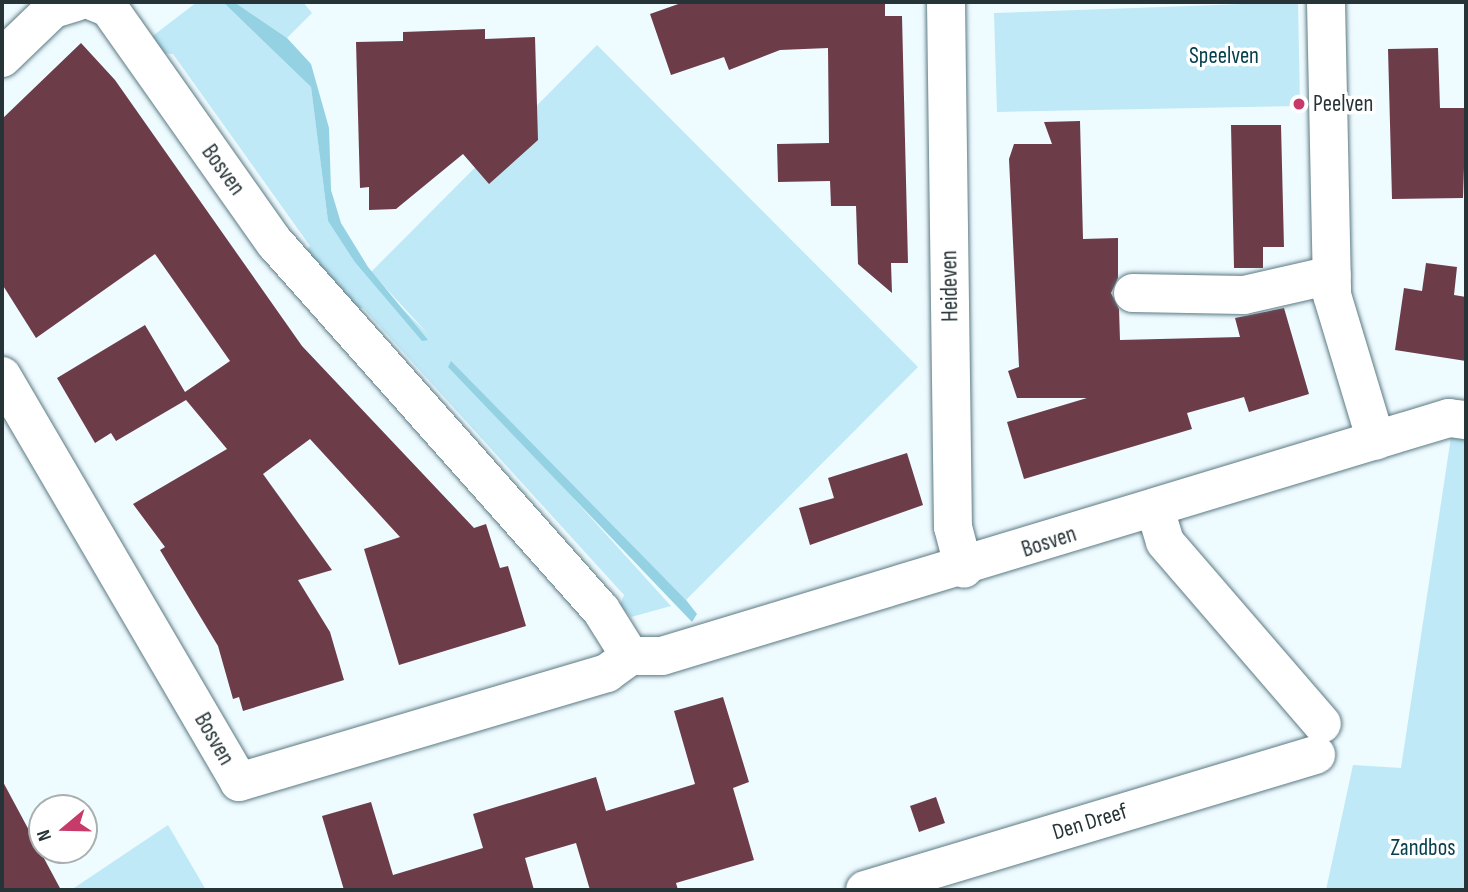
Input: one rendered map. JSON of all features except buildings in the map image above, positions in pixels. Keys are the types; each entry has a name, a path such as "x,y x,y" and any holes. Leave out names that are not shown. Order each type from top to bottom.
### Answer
{"street":[{"path":"2,58 53,9 76,2"},
{"name":"Bosven","path":"94,2 109,8 275,243 601,610 630,656"},
{"name":"Heideven","path":"946,2 953,527 964,569"},
{"path":"1326,2 1332,275 1376,441"},
{"path":"1133,293 1244,295 1332,275"},
{"name":"Bosven","path":"2,376 239,782 607,673 630,656 662,656 964,569 1449,418 1466,421"},
{"name":"Den Dreef","path":"865,890 1319,740 1165,542 1155,509"}],"green space":[{"path":"197,2 223,2 311,87 328,221 354,261 429,335 371,272 597,45 918,367 686,600 449,361 671,606 631,617 620,605 624,595 363,308 346,309 301,255 310,246 173,54 161,53 150,38"},
{"path":"234,2 303,2 312,13 287,38"},
{"name":"Speelven","path":"1298,2 1300,106 997,112 994,13"},
{"name":"Zandbos","path":"1451,437 1466,439 1466,890 1326,890 1353,765 1401,768"},
{"path":"168,825 206,890 71,890"}],"shaded area":[{"path":"223,2 234,2 287,38 311,64 329,128 331,190 341,223 368,267 428,340 422,341 354,261 328,221 311,87"},
{"path":"451,361 686,600 697,614 692,622 448,367"}],"place":[{"name":"Peelven","path":"1299,104"}]}
